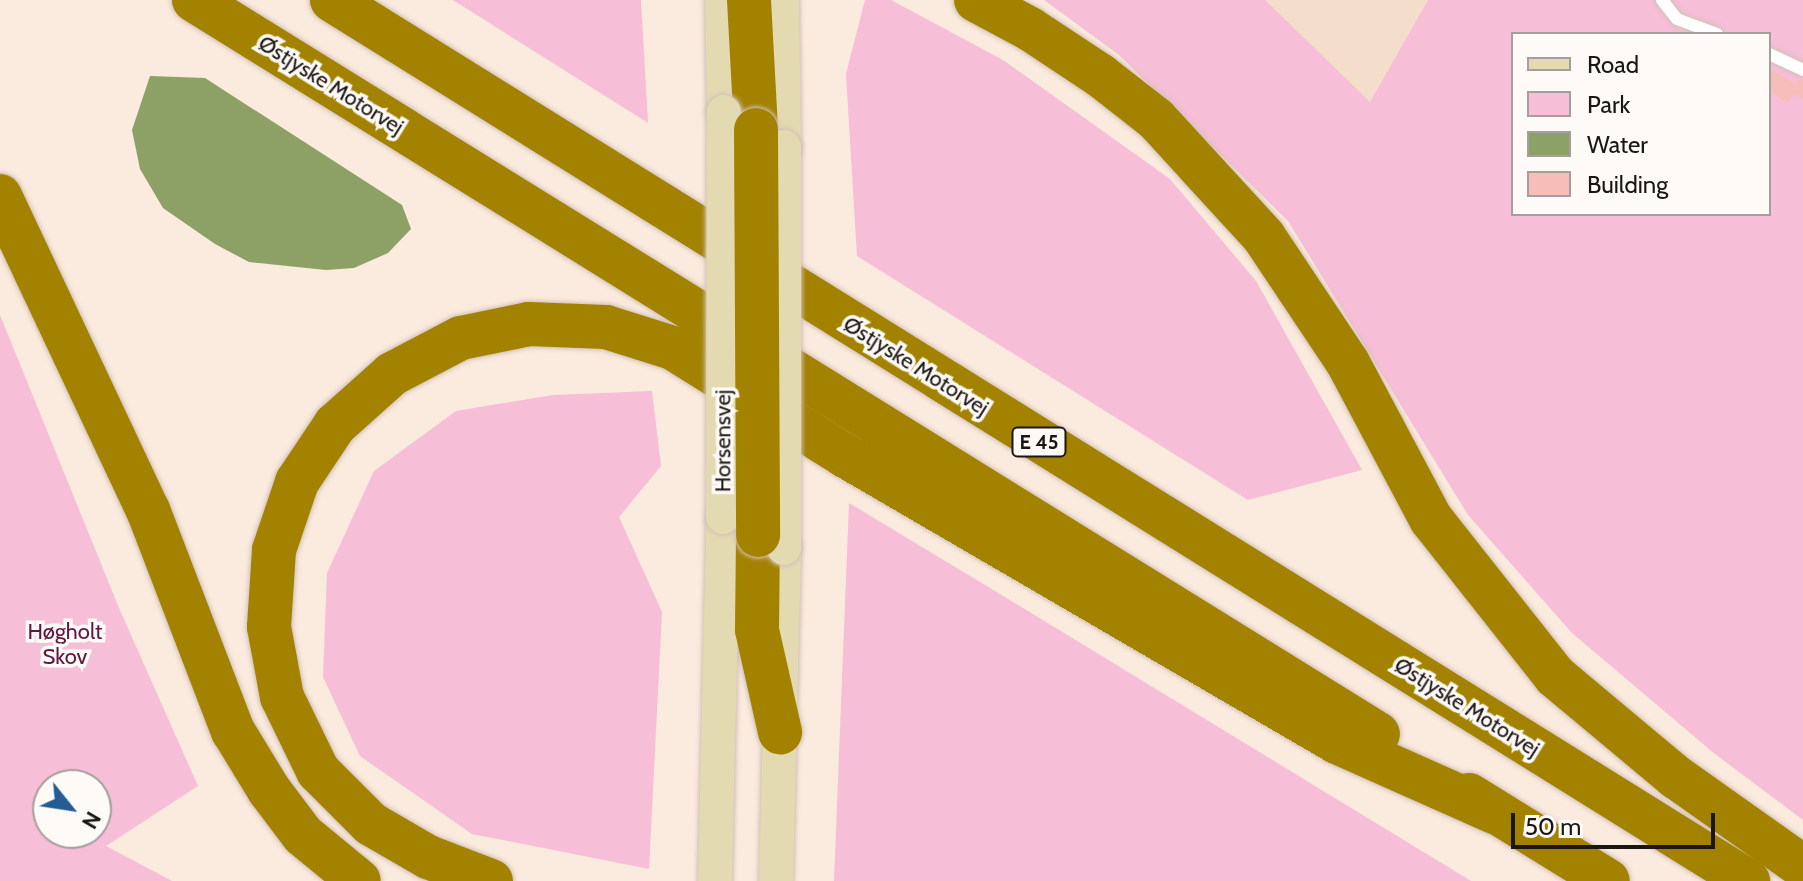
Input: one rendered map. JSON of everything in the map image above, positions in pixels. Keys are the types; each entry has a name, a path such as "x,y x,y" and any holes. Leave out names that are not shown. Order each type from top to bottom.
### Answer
{"highway":[{"name":"Østjyske Motorvej","path":"194,0 1352,716 1494,812 1608,881"},
{"name":"Østjyske Motorvej","path":"332,0 1748,881"},
{"path":"749,0 754,130 757,630 780,732"},
{"path":"976,1 1066,52 1156,119 1264,237 1348,363 1431,519 1555,676 1676,777 1803,867"},
{"path":"0,196 148,510 233,731 269,790 303,835 359,881"},
{"path":"491,881 428,857 371,824 318,771 282,697 269,627 274,550 297,482 335,425 392,374 461,338 529,324 606,327 673,348 844,455 1337,742 1494,812"}],"main road":[{"path":"722,0 754,130"},
{"path":"754,130 782,0"},
{"name":"Horsensvej","path":"715,881 755,533"},
{"path":"776,881 780,732"}],"lane":[{"path":"1662,0 1677,19 1712,32"},
{"path":"1771,55 1803,70"}],"shaded area":[{"path":"1265,0 1428,0 1370,103"}],"green space":[{"path":"453,0 641,0 648,123"},
{"path":"865,0 891,0 1003,60 1170,179 1256,281 1362,470 1248,500 857,256 846,74"},
{"path":"1044,0 1265,0 1370,102 1428,0 1803,0 1803,820 1715,754 1572,633 1468,515 1288,221 1119,55"},
{"name":"Høgholt Skov","path":"0,315 119,608 198,786 112,842 112,769 32,769 32,849 112,849 172,881 0,881"},
{"path":"652,391 661,466 619,517 662,612 649,869 472,834 360,756 323,677 327,573 374,471 456,411 553,395"},
{"path":"849,503 995,591 1471,881 834,881"}],"water":[{"path":"150,76 205,78 402,205 411,229 388,253 354,268 326,270 249,262 215,244 163,208 140,169 132,130"}],"building":[{"path":"1771,69 1796,84 1799,79 1803,81 1803,99 1794,94 1788,103 1771,92"}]}
